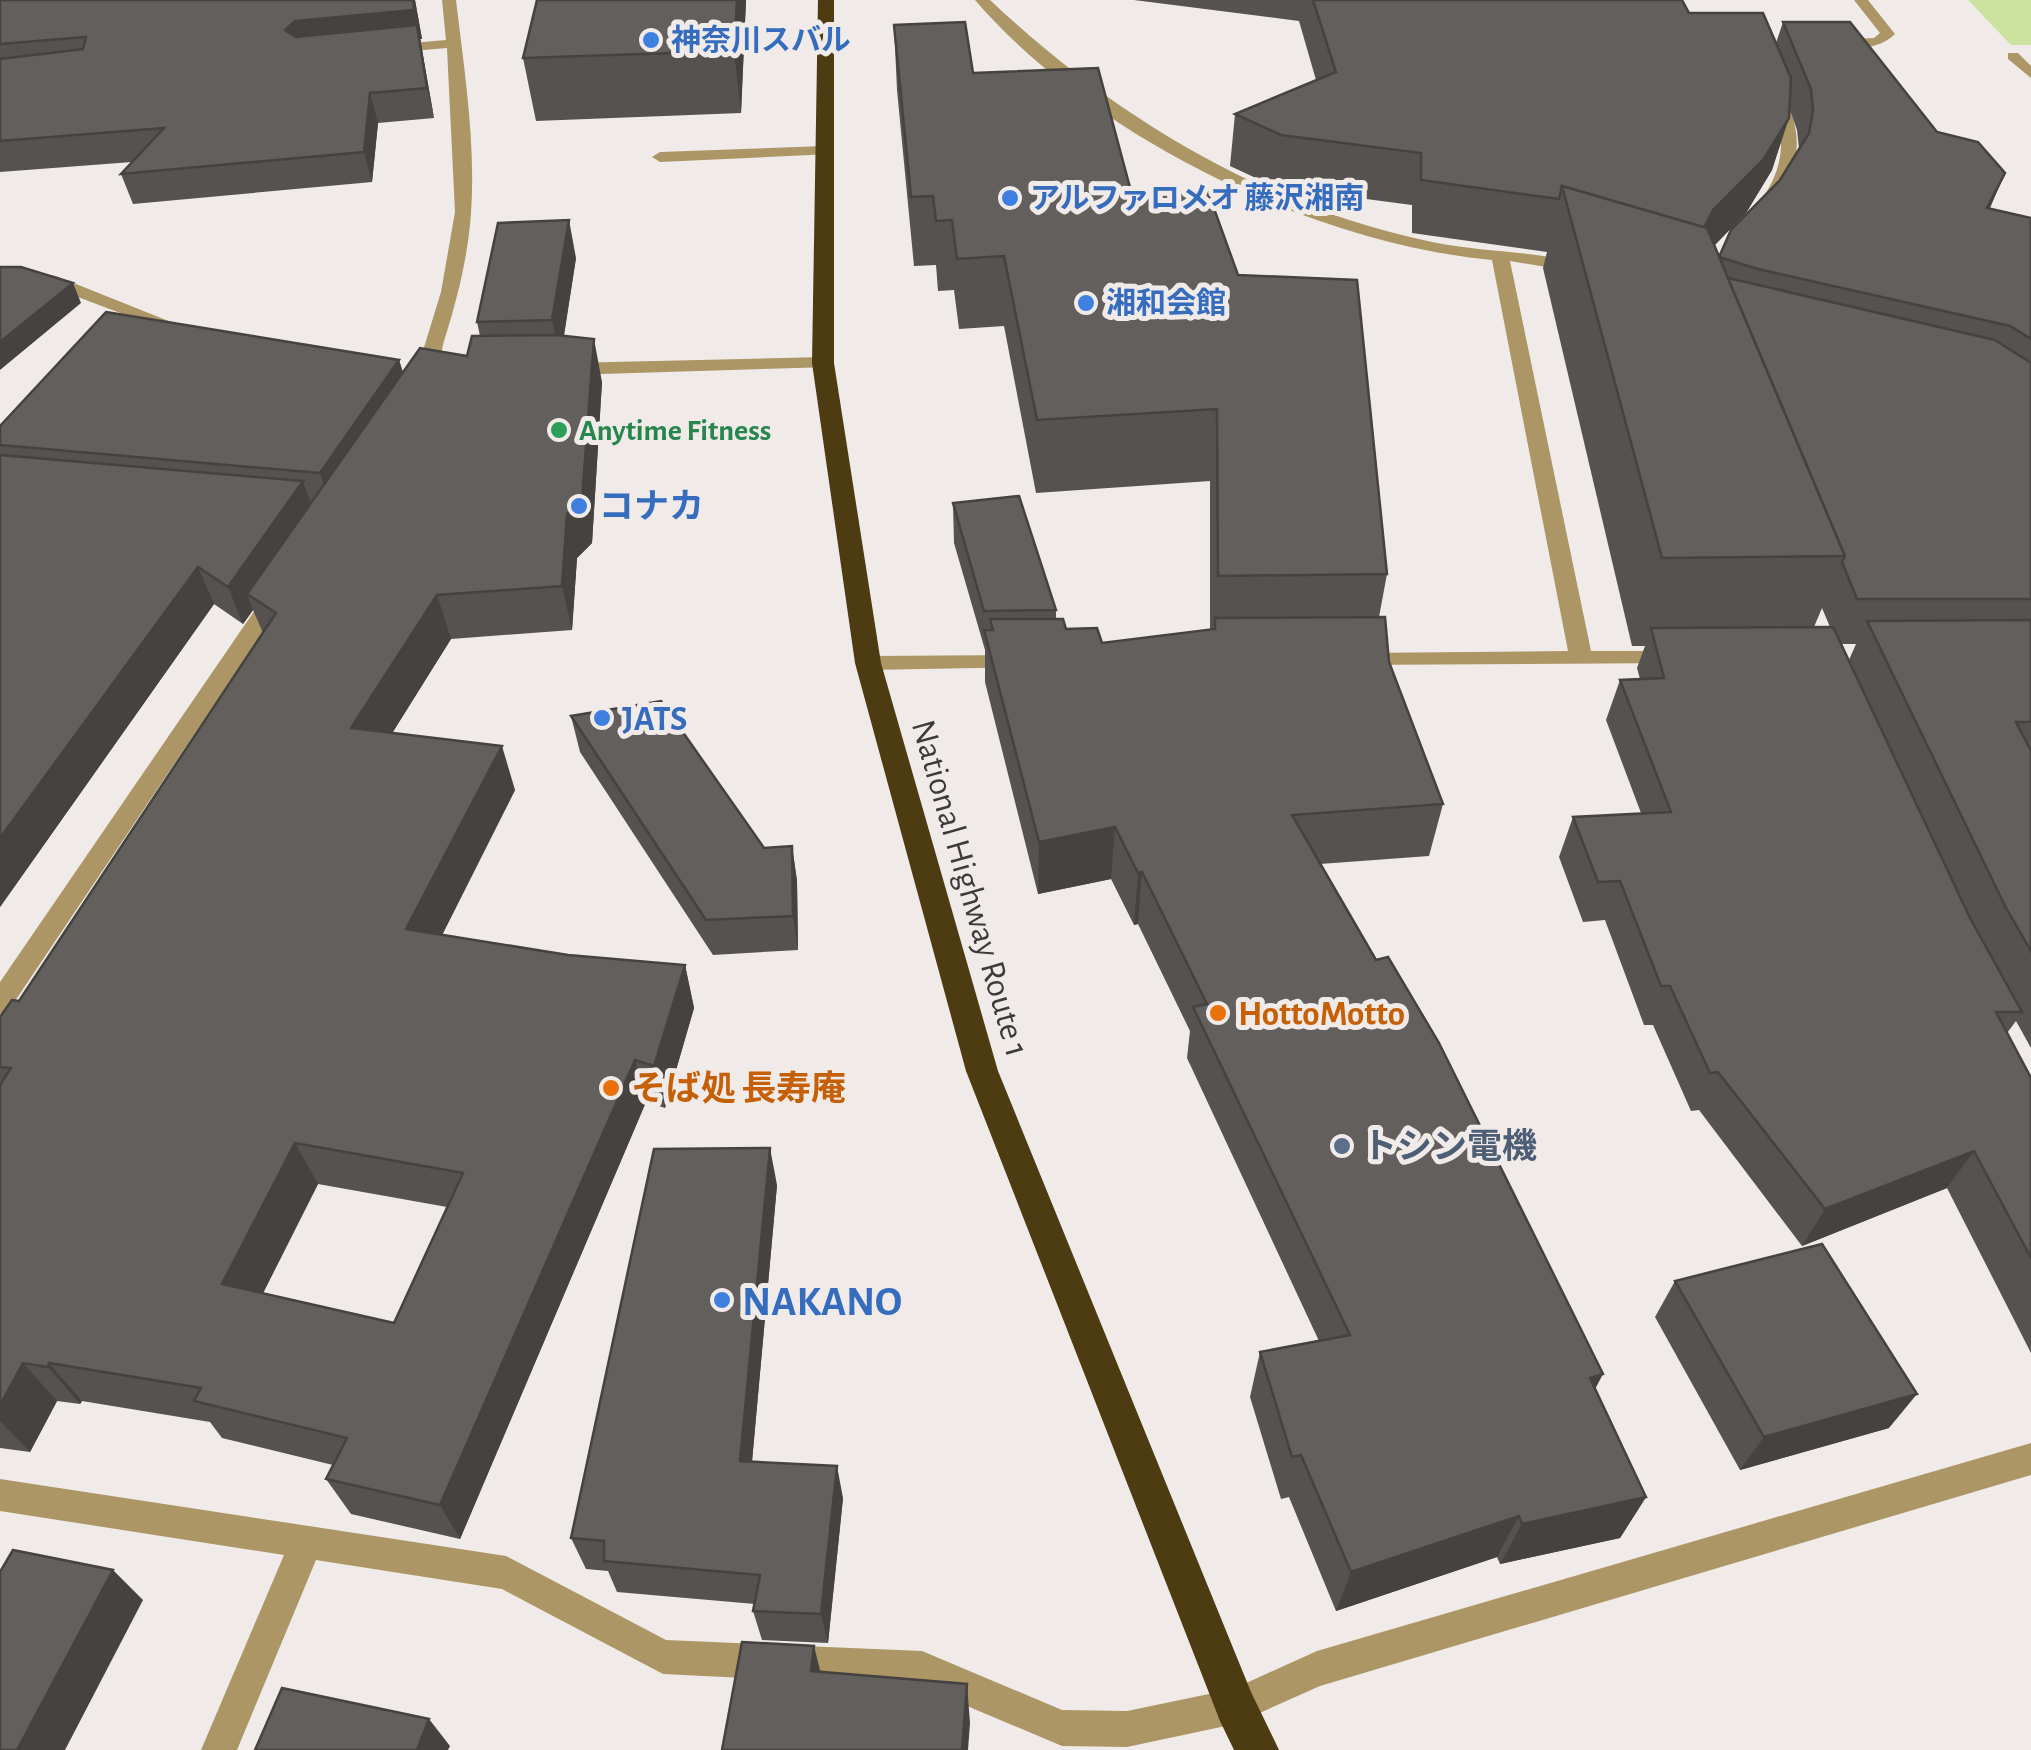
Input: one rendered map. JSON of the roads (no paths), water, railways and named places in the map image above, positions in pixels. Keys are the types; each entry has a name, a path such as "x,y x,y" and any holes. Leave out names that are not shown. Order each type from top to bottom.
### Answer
{"highway":[{"name":"National Highway Route 1","path":"826,0 823,363 868,664 982,1071 1257,1750"}],"street":[{"path":"413,399 434,370 431,354 450,292 463,212 456,42 449,0"},
{"path":"982,0 1018,38 1073,80 1157,137 1232,178 1361,230 1434,247 1552,260 1588,271"},
{"path":"1822,43 1877,42 1888,34 1861,0"},
{"path":"380,50 456,42"},
{"path":"2013,56 2031,74"},
{"path":"1765,206 1782,184 1793,150 1786,114 1768,79"},
{"path":"660,157 825,151"},
{"path":"1500,255 1582,659"},
{"path":"0,272 50,280 205,338"},
{"path":"549,369 823,363"},
{"path":"0,1003 289,576"},
{"path":"1327,660 1694,658"},
{"path":"868,664 1033,662"},
{"path":"0,1495 506,1573 663,1657 922,1670 1062,1728 1127,1729 1236,1706 1317,1668 2031,1458"},
{"path":"219,1750 307,1541"}],"place":[{"name":"神奈川スバル","path":"651,40"},
{"name":"アルファロメオ 藤沢湘南","path":"1010,198"},
{"name":"湘和会館","path":"1086,303"},
{"name":"Anytime Fitness","path":"559,430"},
{"name":"コナカ","path":"579,506"},
{"name":"JATS","path":"602,718"},
{"name":"HottoMotto","path":"1218,1013"},
{"name":"そば処 長寿庵","path":"611,1088"},
{"name":"トシン電機","path":"1342,1146"},
{"name":"NAKANO","path":"722,1300"}]}
